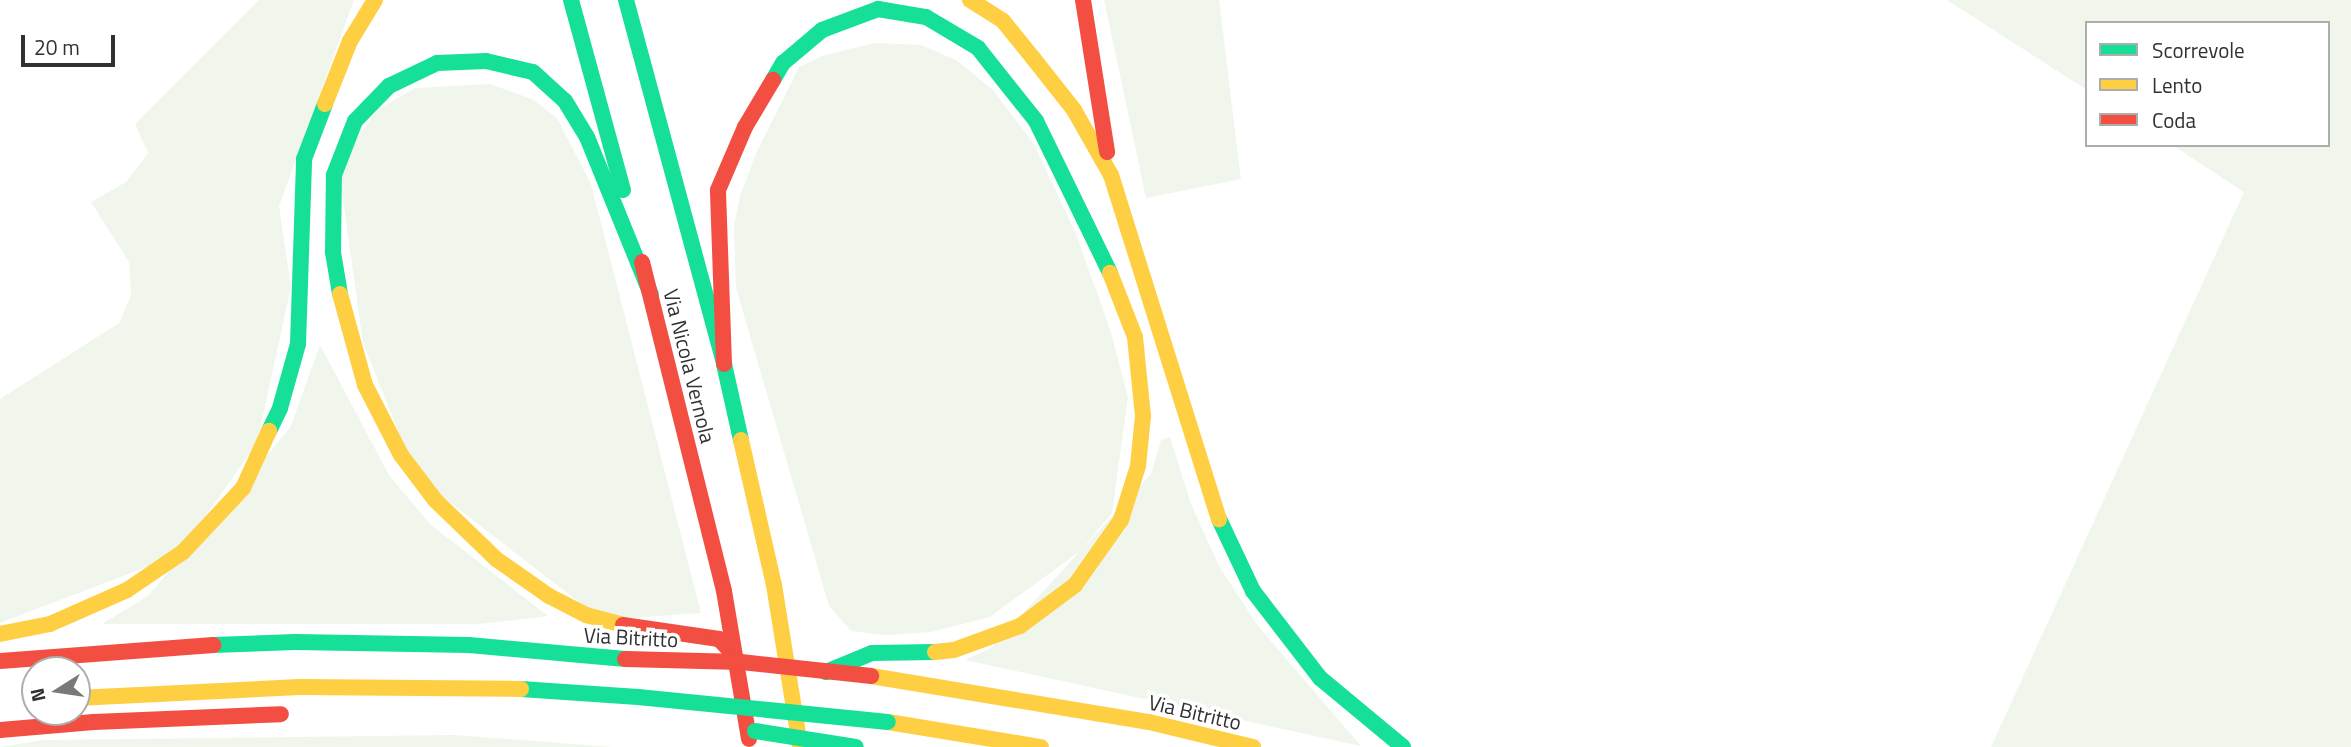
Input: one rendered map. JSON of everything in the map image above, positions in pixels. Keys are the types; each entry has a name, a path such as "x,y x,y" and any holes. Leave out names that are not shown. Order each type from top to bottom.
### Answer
{"main road":[{"path":"0,634 50,624 127,590 183,552 243,488 280,408 298,344 304,159 351,41 375,0"},
{"name":"Via Nicola Vernola","path":"571,0 652,295 724,591 750,747"},
{"name":"Via Nicola Vernola","path":"626,0 724,364 774,585 800,747"},
{"path":"970,0 1003,22 1033,58 1074,110 1111,175"},
{"path":"1083,0 1111,175 1206,484 1227,539 1253,591 1320,678 1403,747"},
{"path":"724,364 718,190 745,127 783,63 822,30 878,9 926,17 978,48 1036,121 1115,283 1135,337 1143,416 1138,467 1121,520 1075,585 1020,626 954,650 872,653 826,672"},
{"path":"652,295 587,137 565,101 533,72 486,61 437,64 389,86 355,121 334,175 333,252 342,310 365,385 401,455 435,500 496,559 561,603 586,615 623,625 719,639 741,662"},
{"name":"Via Bitritto","path":"0,661 152,648 295,642 469,645 625,659 741,662 870,676 1149,722 1253,747"},
{"path":"91,697 300,687 500,688 638,697 888,722 1041,747"},
{"path":"377,705 500,688"},
{"path":"638,697 762,733 856,747"},
{"path":"0,730 94,722 296,714"}],"shaded area":[{"path":"259,0 354,0 279,206 291,287 257,443 178,555 0,623 0,399 119,323 131,295 129,262 91,202 126,182 148,153 135,124"},
{"path":"1104,0 1219,0 1241,179 1146,198"},
{"path":"1947,0 2351,0 2351,747 1991,747 2244,192 2175,147 2330,147 2330,21 2085,21 2085,89"},
{"path":"875,43 921,45 956,60 993,90 1034,144 1076,234 1110,329 1128,397 1112,513 1080,551 990,617 931,632 886,635 851,631 829,606 736,288 734,226 740,196 757,151 799,67 822,56"},
{"path":"490,84 532,99 557,118 591,184 701,613 602,620 416,476 363,343 338,164 378,109 415,88"},
{"path":"320,345 389,475 430,524 548,616 479,624 102,624 148,596 290,428"},
{"path":"1170,437 1191,504 1219,566 1258,626 1361,746 965,660 991,648 1151,474 1161,440"},
{"path":"455,735 612,747 0,747 44,740"}],"traffic: fast":[{"path":"571,0 623,190"},
{"path":"626,0 724,364 741,440"},
{"path":"773,80 783,63 822,30 878,9 926,17 978,48 1036,121 1110,273"},
{"path":"340,294 333,252 334,175 355,121 389,86 437,63 486,61 533,72 565,101 587,137 651,295"},
{"path":"269,431 280,408 298,344 304,159 325,104"},
{"path":"1219,519 1253,591 1320,678 1403,747"},
{"path":"213,645 295,642 469,645 625,659"},
{"path":"826,672 872,653 935,652"},
{"path":"521,689 638,697"},
{"path":"638,697 888,722"},
{"path":"755,731 856,747"}],"traffic: slow":[{"path":"325,104 350,41 375,0"},
{"path":"970,0 1003,21 1033,58 1074,110 1111,175"},
{"path":"1111,175 1219,519"},
{"path":"935,652 954,650 1020,626 1075,585 1121,520 1138,466 1143,416 1135,337 1110,273"},
{"path":"340,294 365,385 401,455 435,500 496,559 549,596 586,615 623,625"},
{"path":"0,634 50,624 127,590 183,552 243,488 269,431"},
{"path":"741,440 774,585 800,745"},
{"path":"871,676 1149,722 1253,747"},
{"path":"91,697 300,687 521,689"},
{"path":"888,722 1041,747"}],"traffic: jam":[{"path":"1083,0 1107,152"},
{"path":"724,364 718,190 745,127 773,80"},
{"path":"642,262 724,591 749,739"},
{"path":"623,625 719,639 732,653"},
{"path":"0,661 213,645"},
{"path":"625,659 741,662 871,676"},
{"path":"0,730 94,722 281,714"}]}
